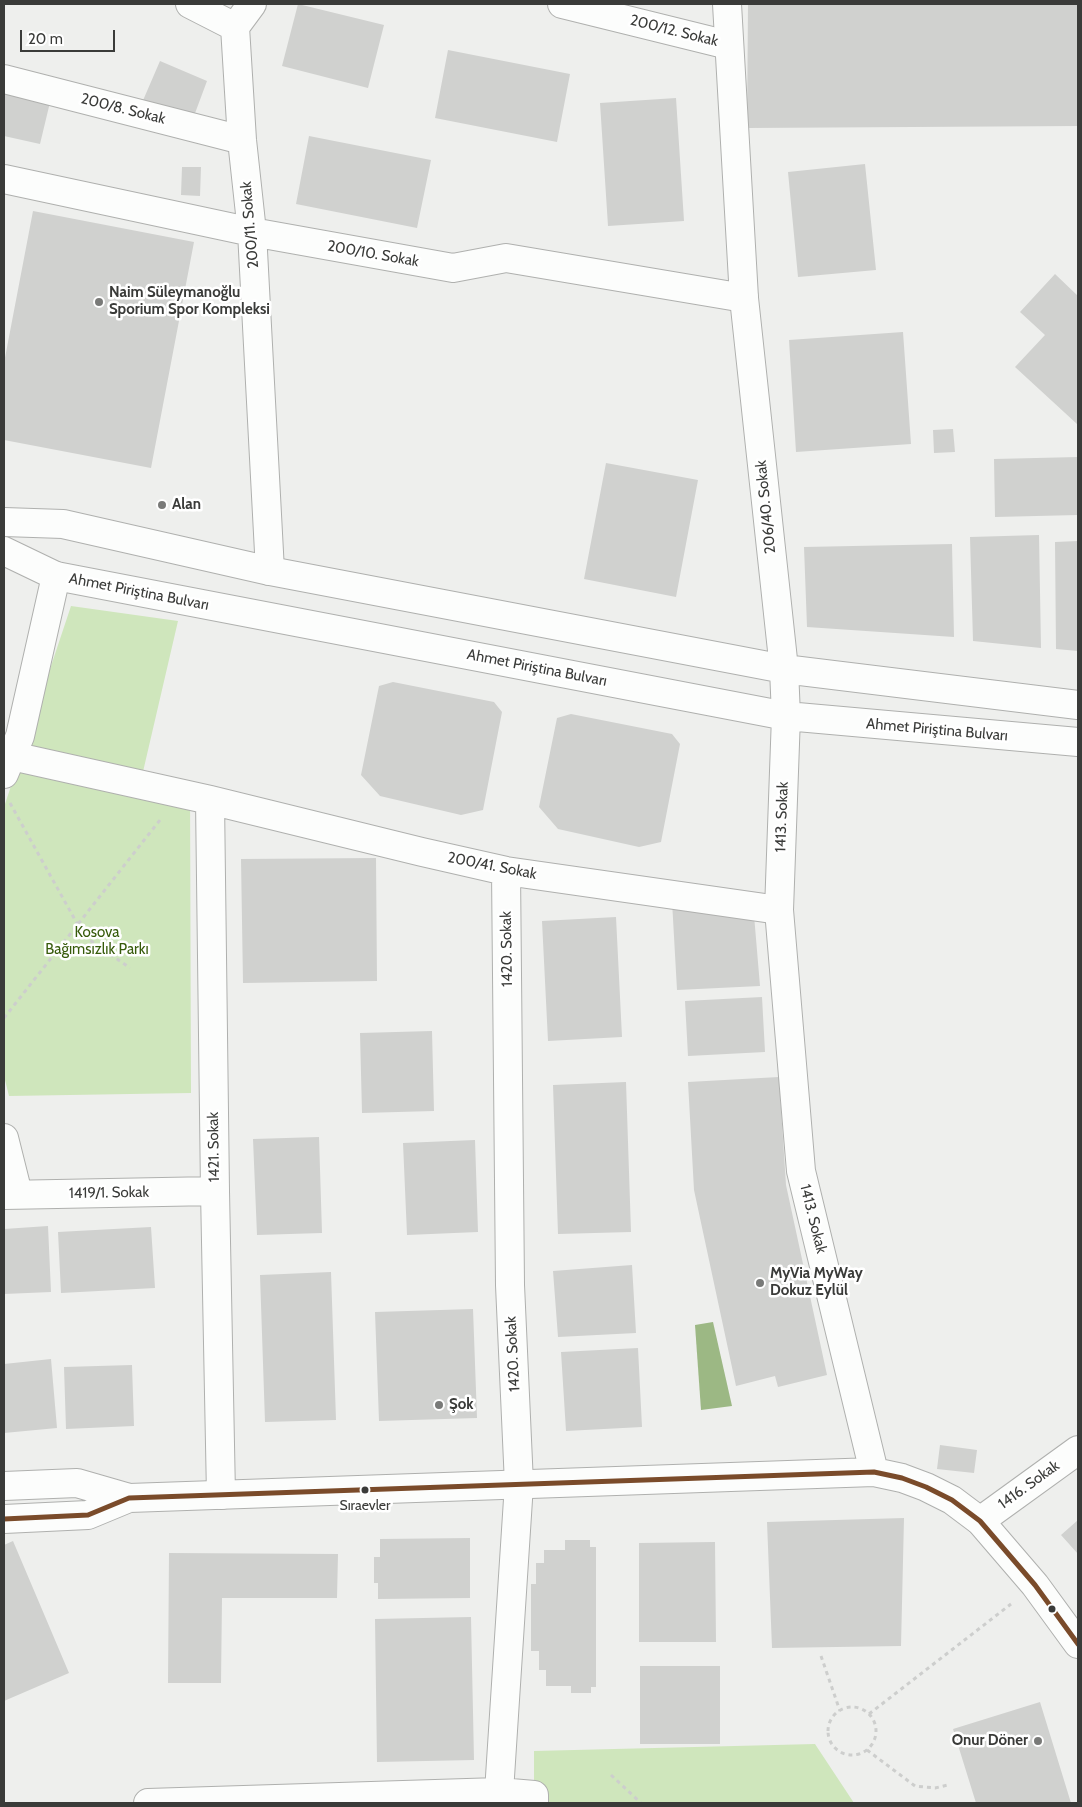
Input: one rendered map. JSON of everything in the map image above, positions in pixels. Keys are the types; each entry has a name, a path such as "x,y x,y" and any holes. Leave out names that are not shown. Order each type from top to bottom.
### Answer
{"street":[{"path":"190,4 235,27 252,4"},
{"name":"200/12. Sokak","path":"562,4 728,45"},
{"path":"727,4 728,45"},
{"name":"200/11. Sokak","path":"235,27 242,140 252,232 270,571"},
{"name":"206/40. Sokak","path":"728,45 744,298 784,669 786,716"},
{"name":"200/8. Sokak","path":"4,79 242,140"},
{"name":"200/10. Sokak","path":"4,179 252,232 453,268 506,258 744,298"},
{"path":"4,522 63,524 270,571 784,669 1078,705"},
{"name":"Ahmet Piriştina Bulvarı","path":"4,551 56,576 786,716 1078,742"},
{"path":"10,750 56,576"},
{"name":"1413. Sokak","path":"786,716 779,910 801,1171 874,1472"},
{"name":"200/41. Sokak","path":"10,750 181,794 506,871 779,910"},
{"name":"1421. Sokak","path":"210,800 221,1495"},
{"name":"1420. Sokak","path":"499,1792 519,1484 510,1285 506,871"},
{"path":"4,1138 11,1195"},
{"name":"1419/1. Sokak","path":"11,1195 215,1191"},
{"name":"1416. Sokak","path":"980,1521 1078,1450"},
{"path":"4,1486 78,1483 129,1498 874,1472 902,1478 926,1487 952,1500 980,1521 1035,1585 1078,1644"},
{"path":"4,1519 88,1515 129,1498"},
{"path":"148,1803 499,1792 534,1795 534,1803"}],"path":[{"path":"4,1018 181,794"},
{"path":"8,800 84,936 130,968"},
{"path":"869,1714 1035,1585"},
{"path":"821,1656 840,1711"},
{"path":"855,1707 869,1714 874,1721 876,1737 867,1750 860,1753 844,1753 832,1744 829,1730 834,1716 840,1711 855,1707"},
{"path":"867,1750 914,1786 935,1788 948,1786"},
{"path":"611,1775 641,1803"}],"green space":[{"name":"Kosova Bağımsızlık Parkı","path":"71,606 178,621 142,776 190,784 191,1093 9,1096 4,1076 4,807"},
{"path":"815,1744 854,1803 534,1803 534,1751"}],"shaded area":[{"path":"713,1322 732,1406 701,1410 695,1325"}],"building":[{"path":"298,4 384,25 368,88 282,66"},
{"path":"748,4 1078,4 1078,126 747,128"},
{"path":"448,50 570,74 557,142 435,118"},
{"path":"160,61 207,81 191,124 138,112"},
{"path":"4,83 52,94 40,144 4,136"},
{"path":"676,98 684,221 608,226 600,103"},
{"path":"309,136 431,160 417,228 296,204"},
{"path":"865,164 876,270 798,277 788,172"},
{"path":"182,167 201,167 200,196 181,195"},
{"name":"Naim Süleymanoğlu Sporium Spor Kompleksi","path":"33,211 194,242 151,468 4,440 4,363"},
{"path":"1055,274 1078,296 1077,424 1015,367 1045,335 1020,312"},
{"path":"903,332 911,444 796,452 789,340"},
{"path":"953,429 955,452 934,453 933,430"},
{"path":"1078,457 1078,515 995,517 994,459"},
{"path":"606,463 698,480 676,597 584,579"},
{"path":"1039,535 1041,648 973,641 970,537"},
{"path":"1078,541 1078,651 1056,649 1055,542"},
{"path":"952,544 954,637 807,627 804,547"},
{"path":"393,682 494,702 502,712 483,810 461,815 380,796 361,775 379,686"},
{"path":"571,714 672,734 680,744 661,842 639,847 558,829 539,807 557,718"},
{"path":"376,858 377,981 243,983 241,859"},
{"path":"672,901 754,915 760,986 677,990"},
{"path":"616,917 622,1037 548,1041 542,921"},
{"path":"762,997 765,1052 688,1056 685,1001"},
{"path":"432,1031 434,1111 362,1113 360,1033"},
{"name":"MyVia MyWay Dokuz Eylül","path":"779,1077 786,1185 827,1375 778,1387 775,1376 736,1386 694,1190 688,1082"},
{"path":"626,1082 631,1232 558,1234 553,1085"},
{"path":"319,1137 322,1233 257,1235 253,1139"},
{"path":"475,1140 478,1232 407,1235 403,1143"},
{"path":"48,1226 51,1292 4,1294 4,1229"},
{"path":"151,1227 155,1288 61,1293 58,1232"},
{"path":"632,1265 636,1333 558,1337 553,1271"},
{"path":"331,1272 336,1420 265,1422 260,1275"},
{"path":"473,1309 477,1418 379,1421 375,1312"},
{"path":"638,1348 642,1427 566,1431 561,1352"},
{"path":"51,1359 57,1428 4,1433 4,1364"},
{"path":"132,1365 134,1426 66,1429 64,1367"},
{"path":"940,1445 977,1450 974,1473 937,1469"},
{"path":"904,1518 901,1646 772,1648 767,1522"},
{"path":"1078,1520 1078,1554 1061,1535"},
{"path":"470,1538 470,1598 378,1599 378,1583 374,1583 374,1557 380,1557 380,1539"},
{"path":"565,1540 590,1540 590,1547 596,1547 596,1687 591,1687 591,1693 571,1693 571,1686 546,1686 546,1670 539,1670 539,1651 531,1651 531,1584 536,1584 536,1563 544,1563 544,1550 565,1550"},
{"path":"13,1541 69,1673 4,1701 4,1545"},
{"path":"715,1542 716,1642 639,1642 639,1543"},
{"path":"169,1553 338,1554 337,1598 222,1598 221,1683 168,1683"},
{"path":"471,1617 474,1760 377,1762 375,1619"},
{"path":"640,1666 720,1666 720,1744 640,1744"},
{"path":"1040,1702 1071,1803 976,1803 953,1729"}],"transit line":[{"path":"4,1519 88,1515 129,1498 874,1472 902,1478 926,1487 952,1500 980,1521 1035,1585 1078,1644"}],"place":[{"name":"Naim Süleymanoğlu Sporium Spor Kompleksi","path":"99,302"},
{"name":"Alan","path":"162,505"},
{"name":"MyVia MyWay Dokuz Eylül","path":"760,1283"},
{"name":"Şok","path":"439,1405"},
{"name":"Sıraevler","path":"365,1490"},
{"name":"Onur Döner","path":"1038,1741"}]}
